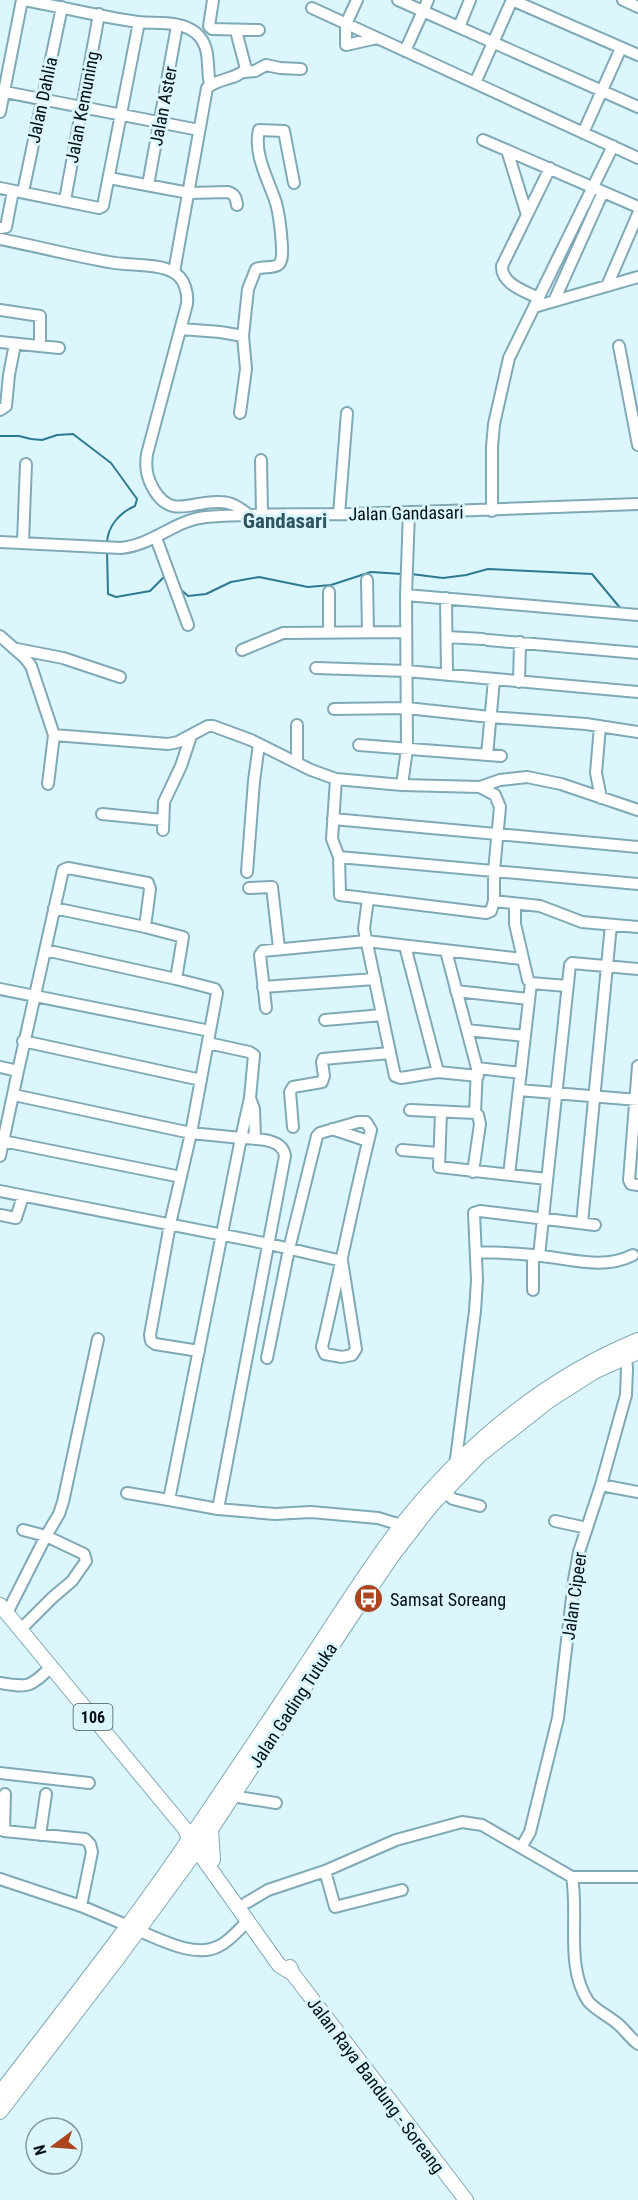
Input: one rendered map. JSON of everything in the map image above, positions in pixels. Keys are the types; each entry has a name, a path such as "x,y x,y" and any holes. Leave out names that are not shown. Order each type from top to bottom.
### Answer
{"main road":[{"name":"Jalan Gading Tutuka","path":"0,2112 178,1864 191,1836 207,1823 232,1796 401,1526 423,1499 550,1400 629,1352 638,1340"},
{"name":"Jalan Gading Tutuka","path":"207,1823 339,1626 444,1492 457,1471"},
{"name":"Jalan Raya Bandung - Soreang","path":"3,1609 246,1903 287,1960 293,1974 463,2198"},
{"path":"207,1823 212,1864 195,1868 178,1864 191,1836 207,1823"},
{"name":"Jalan Raya Bandung - Soreang","path":"212,1864 279,1965 293,1974"},
{"name":"Jalan Gading Tutuka","path":"0,2093 132,1928"}],"street":[{"path":"0,112 2,92 23,0 67,5 139,22 160,22 184,27 201,39 209,61 210,85"},
{"path":"213,0 209,26 212,29 259,30"},
{"path":"357,0 346,24 346,46 377,38"},
{"path":"398,0 638,107"},
{"path":"405,51 428,0"},
{"path":"459,27 470,0"},
{"path":"475,83 512,0 638,56"},
{"path":"623,0 638,7"},
{"name":"Jalan Dahlia","path":"0,228 6,227 18,192 67,5"},
{"path":"312,8 583,133 637,154"},
{"name":"Jalan Kemuning","path":"65,200 99,14"},
{"path":"0,188 101,208 105,204 139,22"},
{"name":"Jalan Aster","path":"148,185 177,26"},
{"path":"236,31 246,66 244,72"},
{"path":"583,133 621,48"},
{"path":"174,272 207,88 244,72 255,71 262,63 280,68 301,69"},
{"path":"2,92 199,130"},
{"path":"240,413 246,369 243,336 248,289 256,269 276,266 280,263 282,253 280,221 263,169 259,130 284,131 294,183"},
{"path":"483,140 638,207"},
{"path":"492,511 494,424 509,358 613,146"},
{"path":"507,150 527,215"},
{"path":"550,168 502,266 502,272 508,281 536,303 554,302 638,277"},
{"path":"109,178 189,193 233,194 237,205"},
{"path":"554,302 603,192"},
{"path":"607,286 638,214"},
{"path":"0,239 111,263 162,268 174,272 182,280 188,298 147,454 148,478 162,502 172,507 222,502 234,504 249,515"},
{"path":"0,310 40,316 40,346"},
{"path":"181,329 243,336"},
{"path":"0,342 59,348"},
{"path":"0,410 6,406 4,375 15,344"},
{"path":"619,346 638,445"},
{"path":"339,514 347,413"},
{"path":"261,460 262,515"},
{"path":"23,542 26,464"},
{"name":"Jalan Gandasari","path":"0,542 117,548 138,545 196,519 249,515 492,511 638,504"},
{"path":"402,785 408,749 406,595 409,512"},
{"path":"156,538 188,625"},
{"path":"367,580 368,632"},
{"path":"329,592 330,631"},
{"path":"406,595 638,615"},
{"path":"446,598 447,675"},
{"path":"242,650 283,633 406,632"},
{"path":"0,636 31,666 54,735 48,784"},
{"path":"447,637 638,653"},
{"path":"519,682 520,642"},
{"path":"14,648 63,658 120,677"},
{"path":"316,668 407,671 638,692"},
{"path":"487,755 494,680"},
{"path":"334,709 407,708 600,726 638,732"},
{"path":"297,724 297,763"},
{"path":"54,735 155,744 178,742 208,726 213,726 336,779 402,785 480,787 500,780 527,777 561,784 638,810"},
{"path":"600,726 596,773 601,798"},
{"path":"102,814 163,825 164,802 181,766 191,736"},
{"path":"247,872 259,744"},
{"path":"359,745 501,756"},
{"path":"336,779 332,839 339,857 340,895 483,914 491,910 494,900 499,800 491,792 480,787"},
{"path":"333,819 638,847"},
{"path":"339,857 638,884"},
{"path":"0,1156 23,1041 63,870 148,883 150,889 145,927"},
{"path":"249,888 272,887 279,948"},
{"path":"368,899 364,928 395,1076 397,1078 438,1072 521,1073"},
{"path":"494,900 540,906 582,922 638,927"},
{"path":"509,1175 531,983 527,978 522,959 515,924 515,904"},
{"path":"54,908 145,927 183,938 176,979"},
{"path":"582,1223 611,925"},
{"path":"266,1008 260,953 263,951 366,941 522,959"},
{"path":"405,946 438,1072"},
{"path":"45,950 215,988 217,993 150,1335 155,1344 199,1351"},
{"path":"446,951 478,1072 475,1113"},
{"path":"533,1290 571,963 638,969"},
{"path":"264,987 375,979"},
{"path":"531,983 567,986"},
{"path":"0,989 210,1031"},
{"path":"456,991 529,999"},
{"path":"326,1020 382,1016"},
{"path":"467,1030 525,1036"},
{"path":"23,1041 201,1080"},
{"path":"169,1500 249,1098 254,1055 208,1043"},
{"path":"293,1127 289,1095 291,1089 322,1082 324,1079 321,1062 323,1059 390,1053"},
{"path":"638,1066 635,1146 629,1180 631,1184 638,1185"},
{"path":"0,1067 18,1071"},
{"path":"519,1090 637,1100"},
{"path":"14,1095 191,1133 276,1143 285,1151 218,1509"},
{"path":"249,1098 254,1109 255,1139"},
{"path":"410,1110 475,1113 480,1117 473,1172"},
{"path":"441,1112 439,1167 547,1179"},
{"path":"267,1358 289,1249 317,1137 320,1133 332,1129 366,1122 371,1130 322,1347 325,1354 330,1356 352,1355 356,1349 342,1261"},
{"path":"332,1129 368,1141"},
{"path":"3,1141 180,1177"},
{"path":"402,1150 438,1153"},
{"path":"0,1191 221,1234 342,1261"},
{"path":"0,1215 16,1218 23,1196"},
{"path":"457,1471 477,1280 474,1213 478,1211 595,1225"},
{"path":"476,1252 536,1255 596,1263 616,1262 633,1256"},
{"path":"3,1609 59,1514 98,1338"},
{"name":"Jalan Cipeer","path":"522,1846 530,1832 558,1718 574,1580 626,1395 629,1352"},
{"path":"601,1485 638,1492"},
{"path":"444,1492 453,1499 480,1506"},
{"path":"127,1493 218,1509 275,1514 311,1512 378,1518 401,1526"},
{"path":"555,1521 587,1528"},
{"path":"21,1629 72,1581 86,1561 86,1556 78,1551 46,1536 23,1530"},
{"path":"0,1683 30,1685 51,1667"},
{"path":"0,1773 89,1783"},
{"path":"5,1794 4,1831 85,1839 90,1844 92,1852 81,1906"},
{"path":"40,1835 46,1794"},
{"path":"232,1796 276,1803"},
{"path":"246,1903 268,1890 325,1871 396,1840 462,1822 482,1825 522,1846 572,1877 638,1877"},
{"path":"325,1871 335,1907 402,1890"},
{"path":"572,1877 576,1902 574,1932 577,1970 584,1994 590,2004 616,2022 638,2043"},
{"path":"0,1879 81,1906 180,1946 204,1950 220,1946 248,1921"}],"waterway":[{"path":"0,436 19,436 42,440 57,435 73,434 111,463 137,499 135,506 115,521 109,532 107,544"},
{"path":"107,550 108,594 116,597 150,591 166,575"},
{"path":"411,574 443,578 488,569 592,574 621,609"},
{"path":"180,589 188,596 206,594 231,582 259,577 308,587 331,585 371,572 402,574"}],"place":[{"name":"Samsat Soreang","path":"369,1599"}],"district":[{"name":"Gandasari","path":"285,521"}]}
